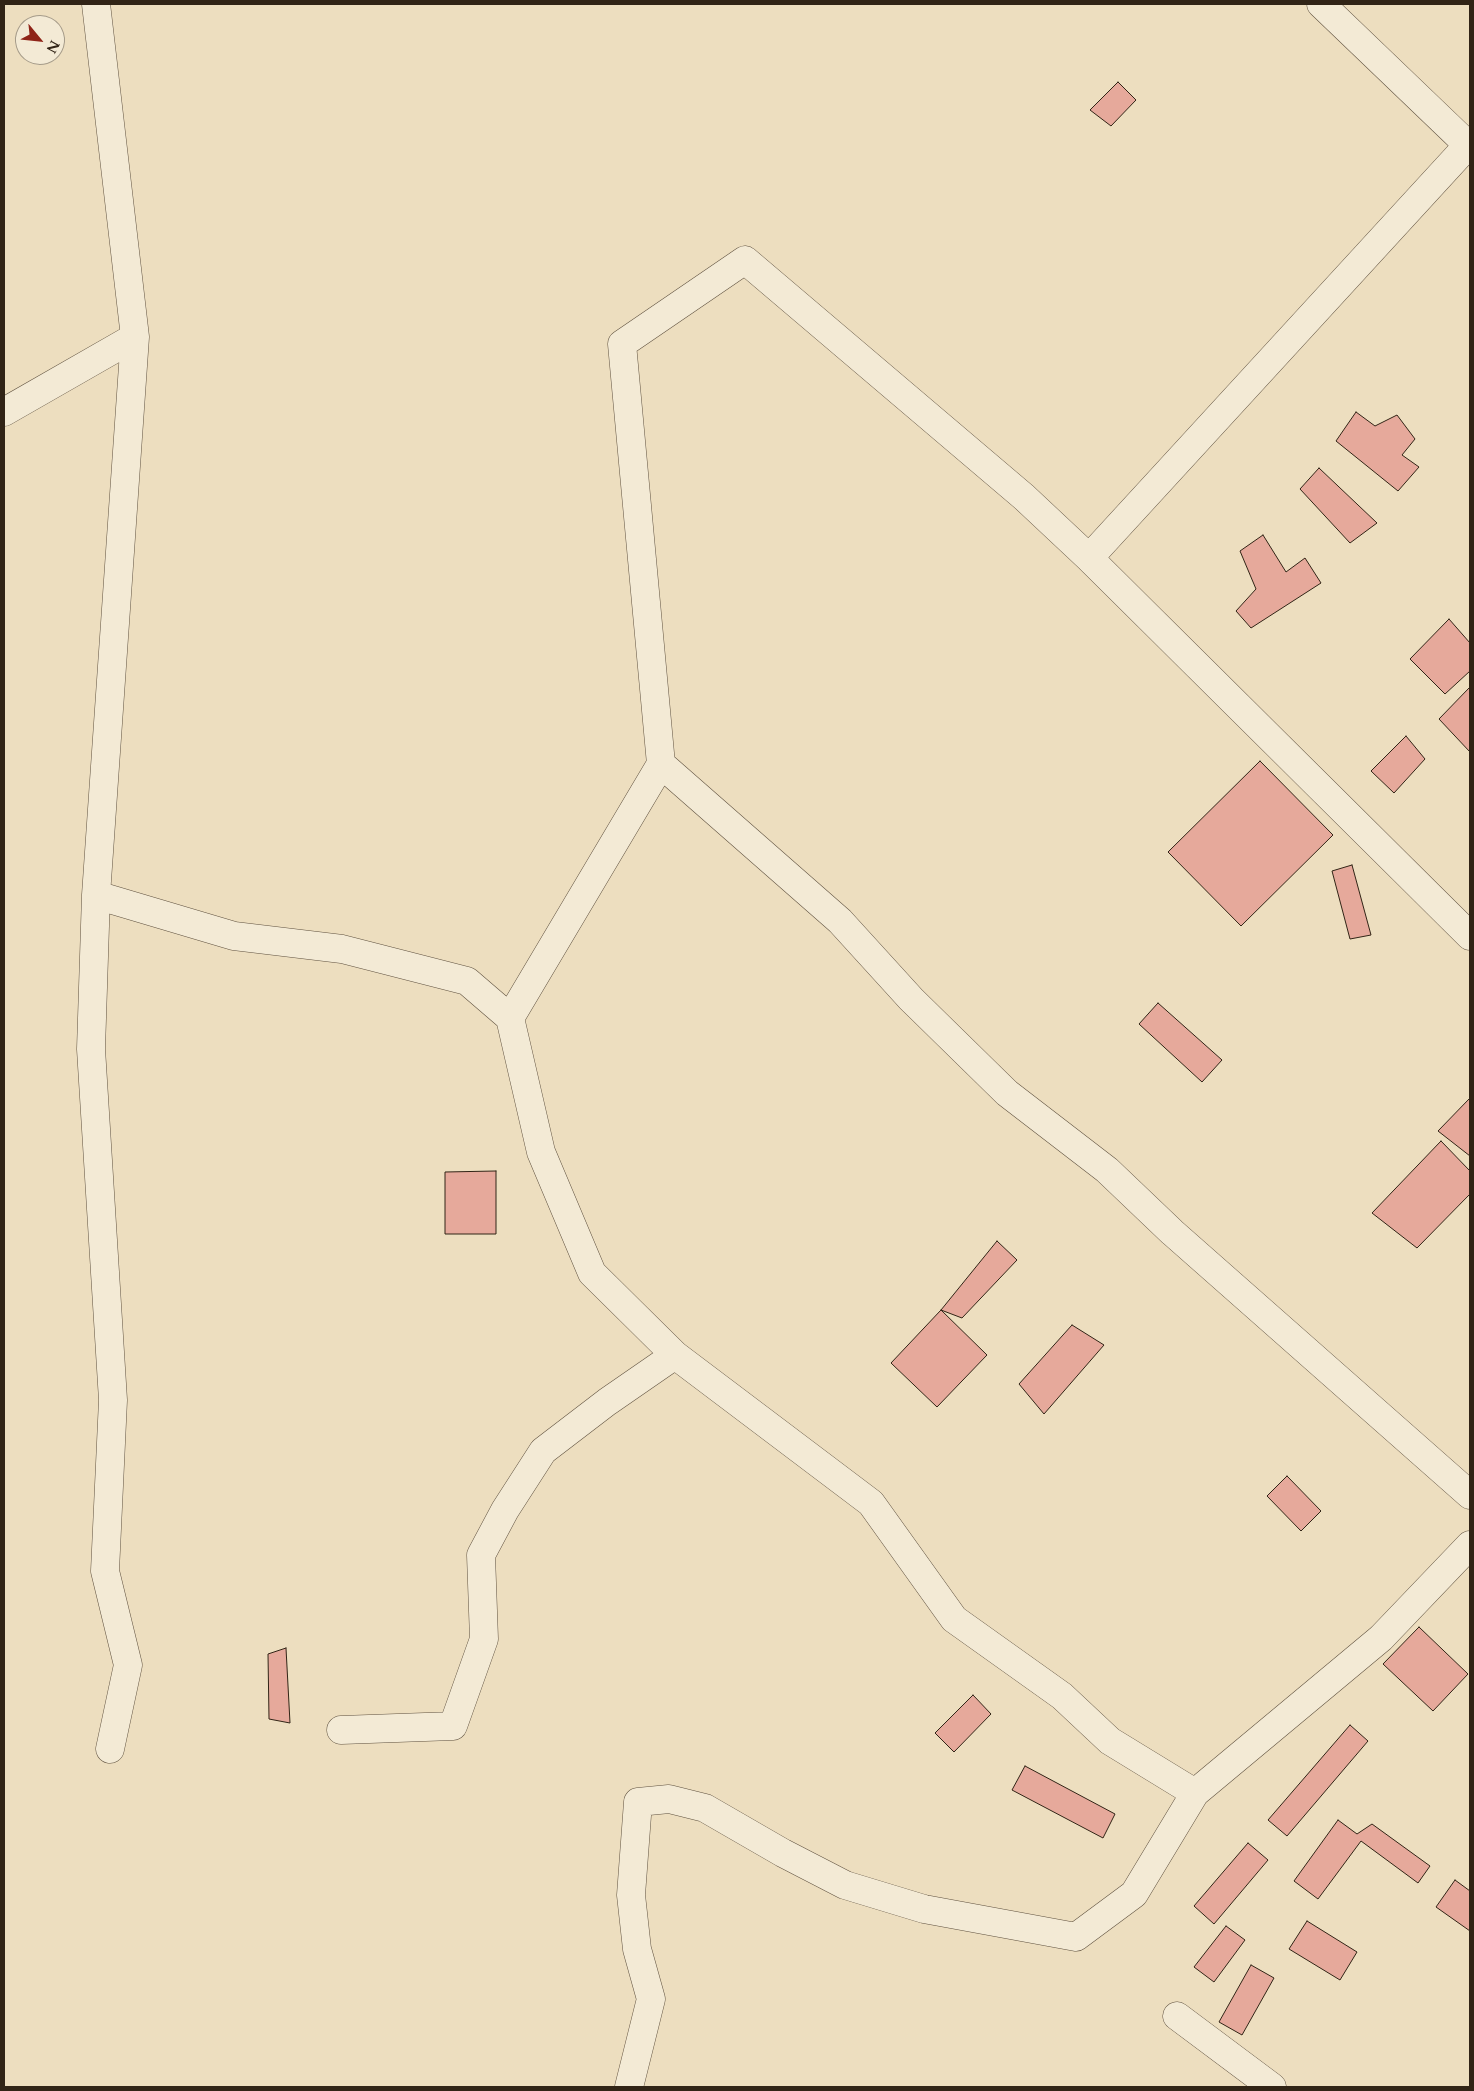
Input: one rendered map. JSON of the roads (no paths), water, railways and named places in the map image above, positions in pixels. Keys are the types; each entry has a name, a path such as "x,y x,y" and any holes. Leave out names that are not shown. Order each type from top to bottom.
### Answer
{"street":[{"path":"96,4 135,337 96,895 91,1049 112,1400 105,1571 128,1665 110,1749"},
{"path":"1089,558 1469,144 1321,4"},
{"path":"510,1018 662,764 622,344 745,260 1024,497 1089,558 1470,936"},
{"path":"4,412 135,337"},
{"path":"662,764 840,921 912,999 1008,1093 1107,1170 1230,1284 1470,1494"},
{"path":"96,895 234,936 342,949 467,981 510,1018 541,1152 592,1273 675,1355 871,1502 954,1619 1062,1696 1110,1741 1195,1793"},
{"path":"341,1730 453,1726 484,1638 481,1555 505,1510 544,1451 607,1402 675,1355"},
{"path":"629,2087 651,1999 637,1948 631,1895 638,1802 669,1799 705,1808 845,1885 915,1907 1076,1937 1134,1894 1195,1793 1381,1638 1470,1545"},
{"path":"1177,2016 1272,2087"}]}
